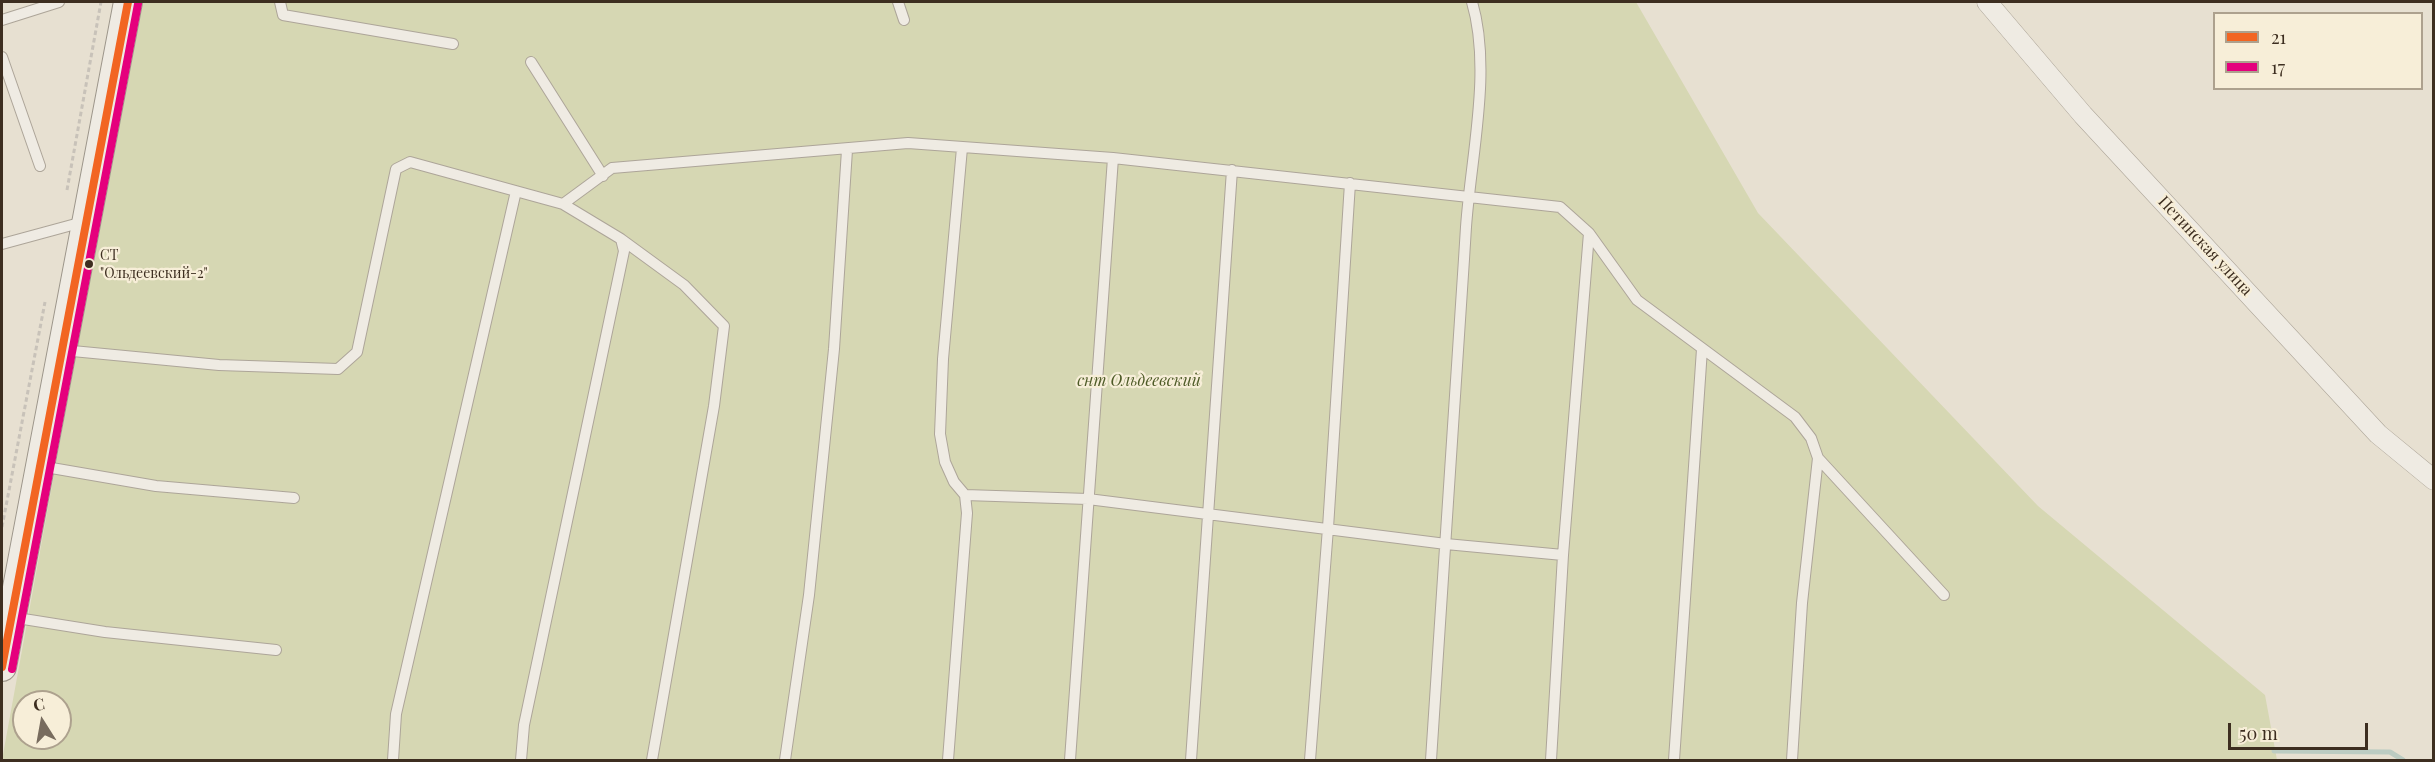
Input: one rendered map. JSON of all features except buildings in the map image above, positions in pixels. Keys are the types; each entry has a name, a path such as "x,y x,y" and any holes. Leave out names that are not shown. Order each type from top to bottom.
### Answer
{"street":[{"path":"2,667 128,2"},
{"name":"Петинская улица","path":"1987,2 2083,115 2378,434 2433,480"}],"lane":[{"path":"2,20 59,2"},
{"path":"280,2 284,15 453,44"},
{"path":"898,2 904,20"},
{"path":"1431,760 1468,196 1482,66 1477,17 1472,2"},
{"path":"2,57 40,166"},
{"path":"531,62 603,176"},
{"path":"563,204 612,168 847,150 908,143 1113,158 1560,207 1589,233 1637,300 1795,417 1811,438 1818,458 1944,595"},
{"path":"948,760 967,513 965,495 954,482 945,462 940,434 948,300 962,148"},
{"path":"785,760 809,595 834,349 847,150"},
{"path":"1070,760 1113,158"},
{"path":"62,350 219,365 338,369 357,352 396,169 410,162 563,204 621,240 684,285 724,326 714,406 652,760"},
{"path":"1191,760 1232,170"},
{"path":"1310,760 1328,528 1350,183"},
{"path":"393,760 396,714 516,192"},
{"path":"2,244 86,222"},
{"path":"1551,760 1563,555 1589,233"},
{"path":"521,760 524,725 624,251 621,240"},
{"path":"1674,760 1702,349"},
{"path":"1792,760 1802,603 1818,458"},
{"path":"40,466 156,486 294,498"},
{"path":"965,495 1088,499 1446,544 1563,555"},
{"path":"11,617 105,632 276,650"}],"path":[{"path":"66,195 100,2"},
{"path":"2,527 46,298"}],"green space":[{"name":"снт Ольдеевский","path":"140,2 1636,2 1758,213 2038,506 2265,695 2277,760 2,760 12,705 12,750 72,750 72,690 15,690"}],"waterway":[{"path":"2274,751 2390,752 2403,760"}],"transit line":[{"name":"21","path":"2,667 128,2"},
{"name":"17","path":"12,669 138,4"}],"place":[{"name":"СТ \"Ольдеевский-2\"","path":"89,264"}]}
